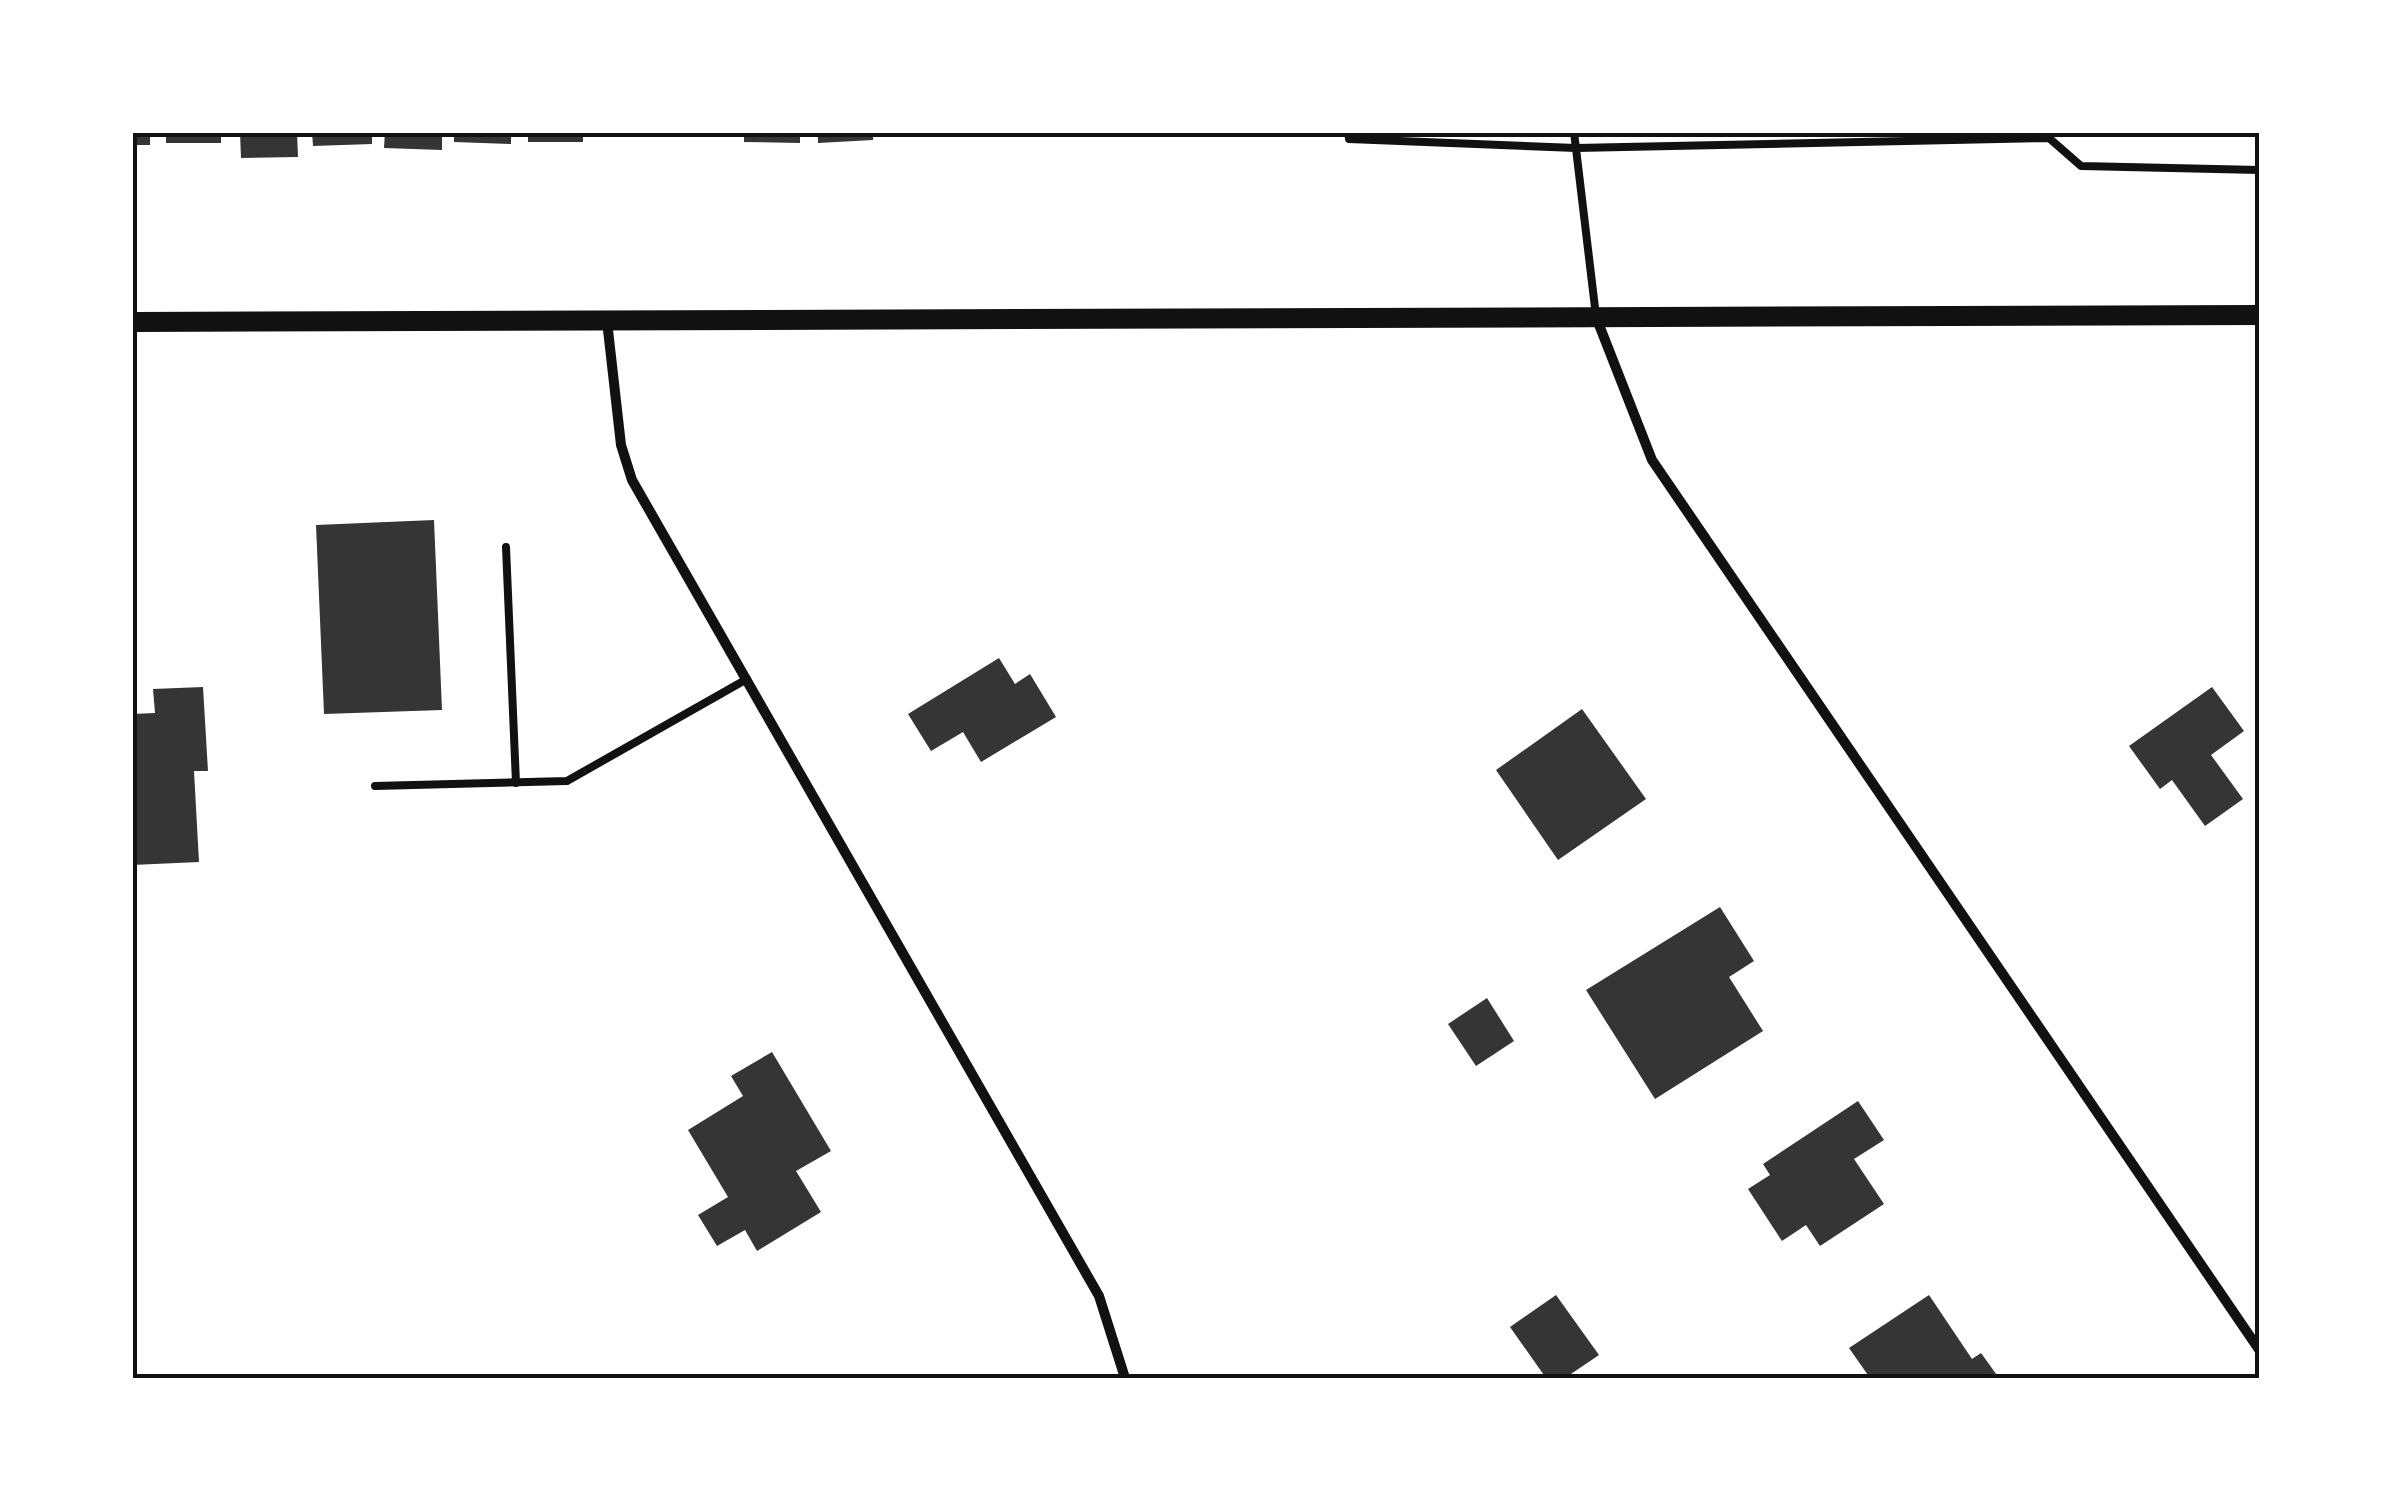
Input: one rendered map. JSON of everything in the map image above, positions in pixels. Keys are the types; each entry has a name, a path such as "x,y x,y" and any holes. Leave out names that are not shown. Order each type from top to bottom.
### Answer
{"main road":[{"path":"132,322 2260,315"}],"street":[{"path":"1596,316 1652,460 2260,1351"},
{"path":"607,321 621,445 632,480 1099,1296 1125,1378"}],"lane":[{"path":"1348,132 1350,138 1576,148 2049,138 2082,166 2260,170"},
{"path":"1574,132 1596,316"},
{"path":"506,546 516,782"},
{"path":"375,786 567,782 746,680"}],"building":[{"path":"132,132 150,132 150,145 132,145"},
{"path":"166,132 221,132 221,143 166,143"},
{"path":"240,132 297,132 298,157 241,158"},
{"path":"312,132 372,132 372,144 313,146"},
{"path":"385,132 442,132 442,150 384,148"},
{"path":"454,132 511,132 511,144 454,142"},
{"path":"528,132 583,132 583,142 528,142"},
{"path":"601,132 636,132 636,136 601,137"},
{"path":"744,132 800,132 800,143 744,142"},
{"path":"818,132 873,132 873,140 818,143"},
{"path":"434,520 442,710 324,714 316,525"},
{"path":"999,658 1015,684 1030,674 1056,717 981,762 963,732 931,751 908,714"},
{"path":"203,687 208,771 194,771 199,862 132,865 132,714 155,713 153,689"},
{"path":"2212,687 2244,731 2211,755 2243,799 2205,826 2172,780 2160,789 2129,746"},
{"path":"1582,709 1646,799 1558,860 1496,770"},
{"path":"1720,907 1754,961 1729,977 1763,1031 1655,1099 1586,990"},
{"path":"1487,998 1514,1041 1476,1066 1448,1024"},
{"path":"772,1052 831,1151 796,1171 821,1212 757,1251 745,1230 717,1246 698,1215 728,1197 688,1130 743,1096 731,1076"},
{"path":"1858,1101 1884,1140 1854,1159 1884,1204 1820,1246 1806,1225 1782,1241 1748,1189 1770,1175 1763,1164"},
{"path":"1556,1295 1599,1355 1565,1378 1546,1378 1510,1327"},
{"path":"1929,1295 1972,1359 1981,1353 1999,1378 1870,1378 1849,1348"}]}
